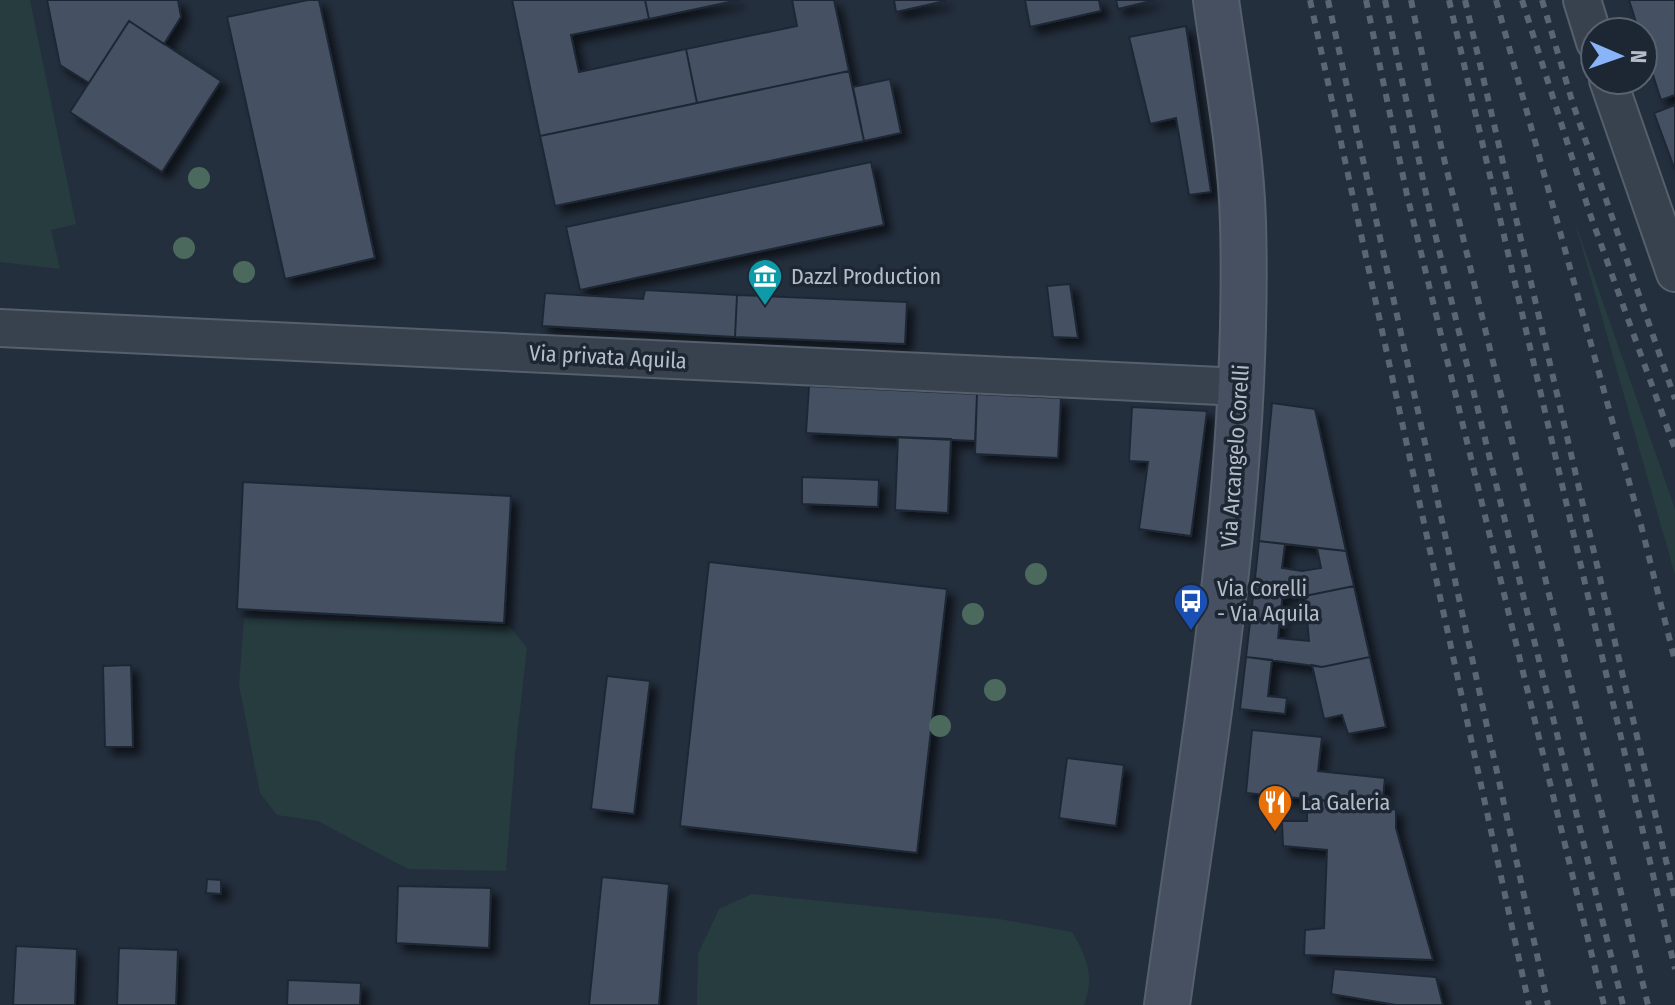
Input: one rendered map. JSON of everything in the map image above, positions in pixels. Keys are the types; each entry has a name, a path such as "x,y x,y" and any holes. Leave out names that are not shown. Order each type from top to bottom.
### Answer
{"street":[{"name":"Via Arcangelo Corelli","path":"1167,1005 1224,593 1234,494 1228,386 1242,196 1216,0"},
{"path":"1614,96 1675,273"},
{"name":"Via privata Aquila","path":"0,328 1228,386"}],"green space":[{"path":"0,0 30,0 76,224 51,230 60,269 0,262"},
{"path":"1574,219 1675,509 1675,575"},
{"path":"244,618 509,626 527,648 506,871 408,869 318,821 277,815 260,793 239,685"},
{"path":"752,894 999,919 1072,932 1088,967 1089,985 1084,1005 697,1005 698,954 719,909"}],"building":[{"path":"47,0 178,0 181,17 164,44 129,21 89,83 60,65"},
{"path":"319,0 375,258 285,279 227,17"},
{"path":"512,0 645,0 649,19 571,35 579,72 686,49 697,103 540,136"},
{"path":"645,0 739,0 649,19"},
{"path":"792,0 834,0 849,71 697,103 686,49 797,26"},
{"path":"894,0 945,0 945,1 896,12"},
{"path":"1025,0 1099,0 1101,11 1030,27"},
{"path":"1116,0 1155,0 1118,9"},
{"path":"1629,0 1675,0 1675,95 1661,100 1659,94 1659,16 1634,16"},
{"path":"129,21 221,81 162,172 70,112"},
{"path":"1186,26 1211,192 1189,195 1176,118 1150,124 1129,37"},
{"path":"849,71 864,141 555,206 540,136"},
{"path":"890,79 901,133 864,141 853,87"},
{"path":"1675,105 1675,170 1654,113"},
{"path":"871,162 884,225 580,290 566,227"},
{"path":"1070,284 1078,338 1053,337 1047,286"},
{"path":"645,290 737,295 735,337 542,326 545,293 643,299"},
{"path":"737,295 907,302 905,344 735,337"},
{"path":"809,386 977,394 975,441 806,433"},
{"path":"977,394 1061,398 1058,458 975,454"},
{"path":"1272,403 1315,409 1346,551 1259,541"},
{"path":"1132,407 1207,411 1191,536 1139,529 1148,462 1129,461"},
{"path":"898,437 951,439 948,513 895,510"},
{"path":"802,477 879,480 878,507 802,504"},
{"path":"243,482 511,496 504,623 237,609"},
{"path":"1259,541 1285,544 1282,568 1302,571 1321,568 1317,548 1346,551 1354,586 1305,596 1254,588"},
{"path":"709,562 947,589 917,853 680,826"},
{"path":"1354,586 1370,657 1322,667 1246,657 1254,588 1283,592 1278,638 1309,641 1305,596"},
{"path":"1246,657 1272,660 1268,696 1287,698 1285,714 1240,709"},
{"path":"1370,657 1386,727 1348,734 1342,715 1324,719 1312,665 1322,667"},
{"path":"131,665 133,747 105,747 103,666"},
{"path":"607,676 650,681 634,814 591,809"},
{"path":"1252,730 1322,737 1318,771 1385,778 1382,806 1246,793"},
{"path":"1067,758 1124,765 1116,826 1059,818"},
{"path":"1307,799 1396,810 1396,828 1433,960 1304,955 1305,930 1324,928 1327,850 1283,846 1282,821 1307,821"},
{"path":"602,877 669,884 659,1005 589,1005"},
{"path":"207,879 221,880 221,894 206,893"},
{"path":"398,886 491,888 489,948 396,943"},
{"path":"16,946 77,949 75,1005 13,1005"},
{"path":"119,948 178,950 176,1005 117,1005"},
{"path":"1334,969 1436,977 1443,1005 1396,1005 1331,994"},
{"path":"288,980 361,983 360,1005 287,1005"}],"railway":[{"path":"1310,0 1529,1005"},
{"path":"1328,0 1548,1005"},
{"path":"1366,0 1407,195 1604,1005"},
{"path":"1385,0 1431,217 1623,1005"},
{"path":"1411,0 1441,146 1648,1005"},
{"path":"1449,0 1675,969"},
{"path":"1465,0 1675,899"},
{"path":"1496,0 1641,525 1675,661"},
{"path":"1522,0 1590,214 1675,449"},
{"path":"1542,0 1573,104 1675,399"}],"place":[{"name":"Dazzl Production","path":"765,307"},
{"name":"Via Corelli - Via Aquila","path":"1191,632"},
{"name":"La Galeria","path":"1275,833"}]}
